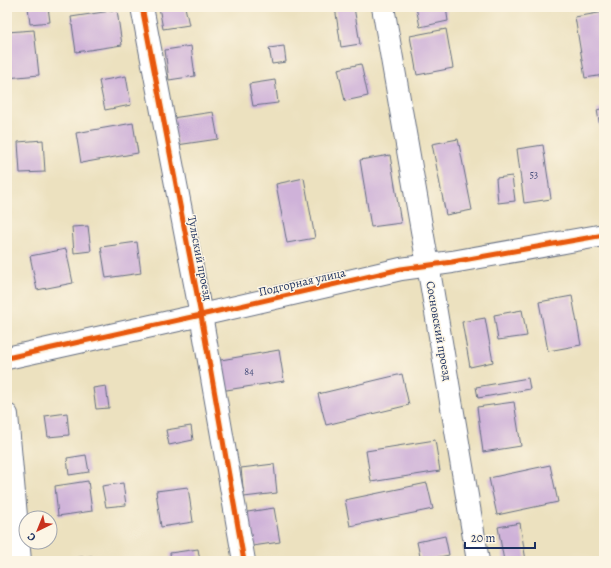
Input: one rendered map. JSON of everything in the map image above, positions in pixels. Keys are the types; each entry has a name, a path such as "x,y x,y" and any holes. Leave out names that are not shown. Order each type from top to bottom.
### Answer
{"street":[{"name":"Тульский проезд","path":"142,7 201,315 244,561"},
{"name":"Сосновский проезд","path":"383,7 478,561"},
{"name":"Подгорная улица","path":"7,358 401,269 452,262 604,235"},
{"path":"7,415 20,561"}],"building":[{"path":"28,7 48,7 50,22 30,24"},
{"path":"159,7 185,7 189,25 163,29"},
{"path":"335,7 354,7 360,44 341,47"},
{"path":"416,7 446,7 448,21 420,27"},
{"path":"117,10 122,45 76,52 71,17"},
{"path":"604,12 604,75 585,78 575,17"},
{"path":"446,29 453,68 417,75 410,36"},
{"path":"34,30 39,75 7,78 7,32"},
{"path":"191,46 195,76 169,80 165,50"},
{"path":"284,46 286,62 272,64 269,48"},
{"path":"361,64 368,96 345,101 338,69"},
{"path":"126,76 131,105 105,110 99,81"},
{"path":"275,80 278,103 253,106 249,84"},
{"path":"604,108 604,144 603,144 597,110"},
{"path":"213,112 218,139 177,145 172,118"},
{"path":"133,123 138,153 81,163 76,133"},
{"path":"458,139 472,210 446,215 432,144"},
{"path":"43,140 45,172 20,173 18,142"},
{"path":"543,145 551,199 524,203 517,149"},
{"path":"390,155 401,223 371,227 360,160"},
{"path":"512,176 515,201 498,203 496,178"},
{"path":"304,178 315,238 287,243 276,184"},
{"path":"88,226 91,251 74,253 72,227"},
{"path":"137,242 141,273 106,278 101,247"},
{"path":"66,249 73,283 37,290 30,256"},
{"path":"572,296 581,345 548,351 539,302"},
{"path":"522,310 527,336 498,340 494,315"},
{"path":"485,318 493,362 470,367 462,322"},
{"path":"279,350 284,381 220,391 215,361"},
{"path":"402,374 409,405 326,425 318,394"},
{"path":"528,378 530,389 478,398 476,387"},
{"path":"106,386 109,408 96,409 93,388"},
{"path":"514,402 521,446 483,452 477,407"},
{"path":"67,413 69,435 48,437 45,416"},
{"path":"191,426 193,440 169,445 166,430"},
{"path":"435,440 440,471 371,482 366,451"},
{"path":"86,455 89,472 69,475 67,458"},
{"path":"274,464 277,493 244,497 241,468"},
{"path":"550,465 558,502 497,515 489,478"},
{"path":"88,481 92,511 58,516 55,486"},
{"path":"123,483 126,505 106,507 102,486"},
{"path":"427,483 433,509 350,526 345,500"},
{"path":"188,487 193,522 161,527 156,491"},
{"path":"274,508 280,542 246,547 241,513"},
{"path":"520,523 526,561 504,561 498,527"},
{"path":"445,536 449,555 421,561 417,542"},
{"path":"198,549 200,561 171,561 170,553"},
{"path":"92,556 93,561 62,561 62,559"},
{"path":"370,558 371,561 358,561 358,560"}],"cycle path":[{"path":"142,7 201,315 244,561"},
{"path":"7,358 401,269 452,262 604,235"}]}
